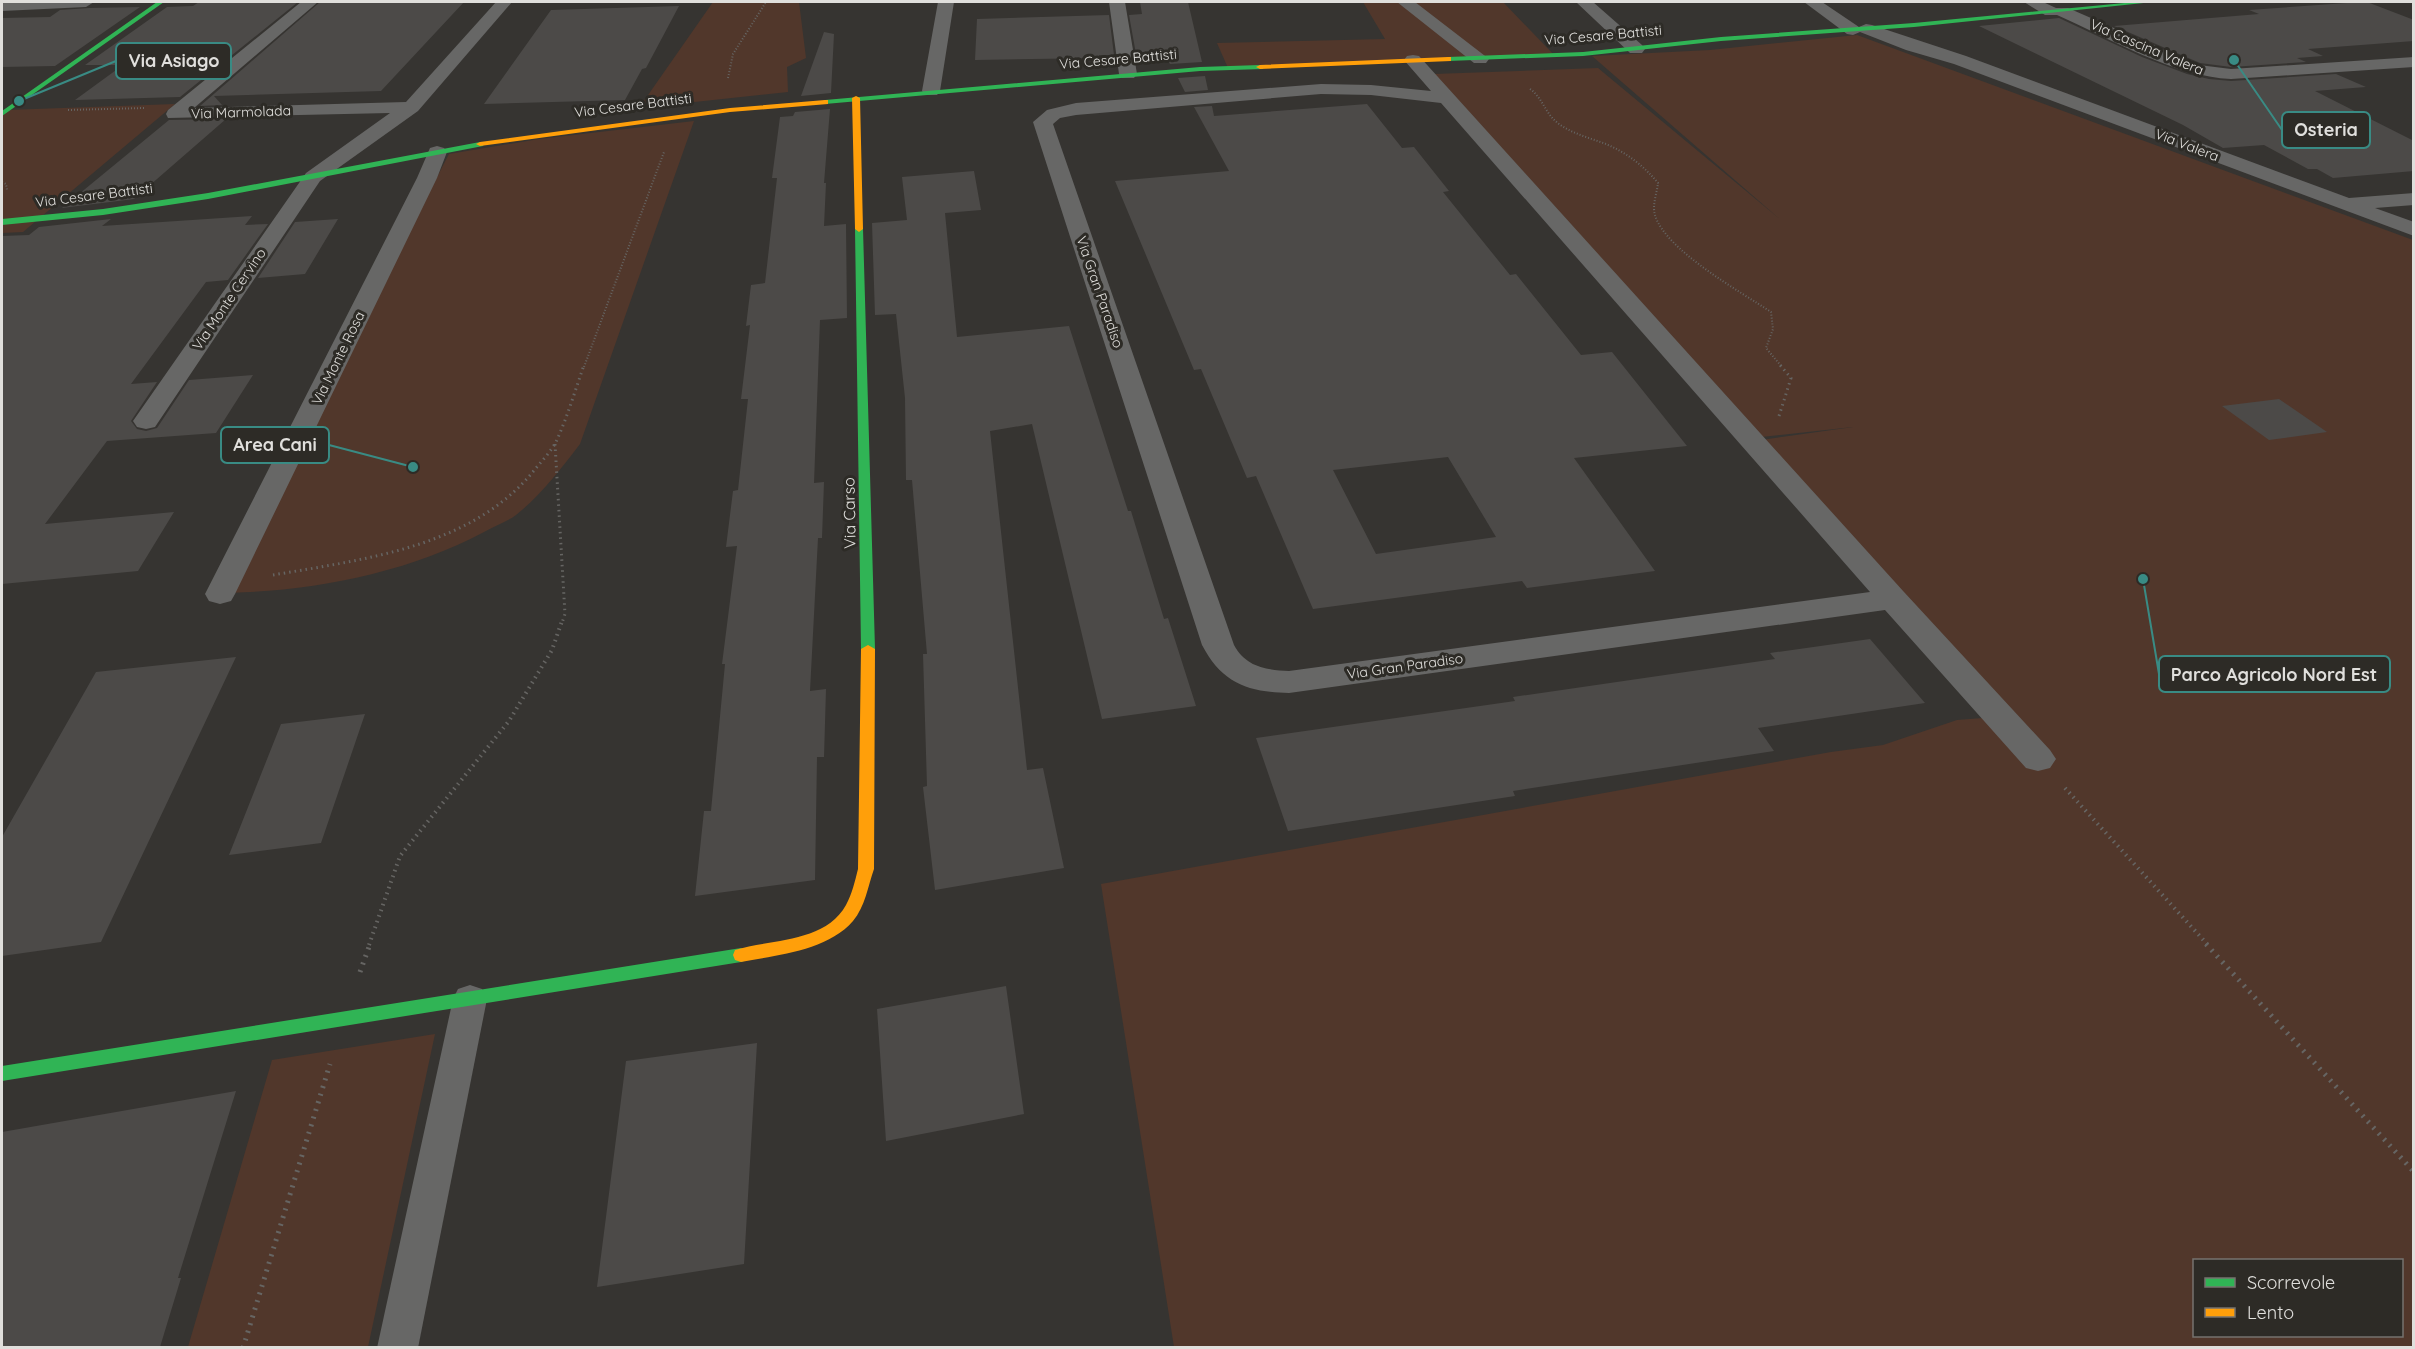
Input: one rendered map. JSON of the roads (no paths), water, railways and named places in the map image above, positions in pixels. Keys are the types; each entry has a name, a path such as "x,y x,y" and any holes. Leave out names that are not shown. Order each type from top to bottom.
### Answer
{"street":[{"path":"2,6 86,2"},
{"path":"2,114 161,2"},
{"name":"Via Marmolada","path":"310,2 175,114 411,107"},
{"path":"313,177 411,107 504,2"},
{"path":"931,91 946,2"},
{"path":"1117,2 1128,74"},
{"path":"1405,2 1480,59"},
{"path":"1584,2 1636,49"},
{"name":"Via Valera","path":"1812,2 1859,29 1960,60 2414,230"},
{"name":"Via Cascina Valera","path":"2032,2 2210,73 2231,74 2414,62"},
{"name":"Via Cesare Battisti","path":"2,222 103,212 189,199 540,134 640,120 931,91 955,83 1263,65 1480,59 1636,49 1732,38 1914,25 2150,2"},
{"name":"Via Valera","path":"1914,25 1960,60"},
{"path":"1413,60 2038,759"},
{"name":"Via Gran Paradiso","path":"1446,99 1371,90 1314,90 1076,108 1058,112 1043,122 1218,645 1228,663 1246,676 1274,682 1289,682 1893,599"},
{"name":"Via Carso","path":"470,999 773,950 807,942 844,922 861,894 866,869 868,619 856,98"},
{"name":"Via Monte Rosa","path":"225,584 422,189 437,152"},
{"name":"Via Monte Cervino","path":"146,421 313,177"},
{"name":"Via Cesare Battisti","path":"2,210 52,209 189,199"},
{"path":"2344,204 2414,199"},
{"path":"2,1074 470,999"}],"lane":[{"path":"397,1347 470,999"}],"place":[{"name":"Osteria","path":"2234,60"},
{"name":"Via Asiago","path":"19,101"},
{"name":"Area Cani","path":"413,467"},
{"name":"Parco Agricolo Nord Est","path":"2143,579"}]}
